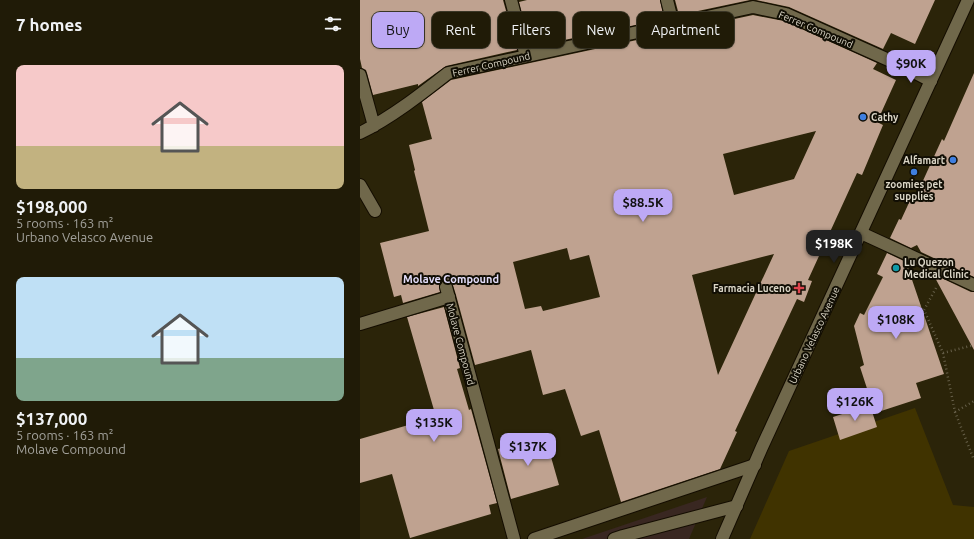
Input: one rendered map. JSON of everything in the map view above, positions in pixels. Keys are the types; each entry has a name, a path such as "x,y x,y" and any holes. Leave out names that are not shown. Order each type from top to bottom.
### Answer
{"street":[{"path":"511,0 526,56"},
{"path":"667,0 670,12"},
{"name":"Urbano Velasco Avenue","path":"722,539 968,0"},
{"name":"Ferrer Compound","path":"728,12 752,7 786,14 902,66 931,81"},
{"name":"Ferrer Compound","path":"360,133 374,126 448,74 637,32"},
{"path":"360,75 374,126"},
{"path":"360,185 375,211"},
{"path":"861,234 974,285"},
{"name":"Molave Compound","path":"360,324 447,292 514,539"},
{"path":"534,539 755,465"},
{"path":"620,538 737,506"}],"path":[{"path":"944,272 924,310 943,354 955,412 974,460"},
{"path":"943,354 974,345"},
{"path":"955,412 974,401"}],"shaded area":[{"path":"915,408 953,505 974,507 974,539 750,539 789,451"},
{"path":"707,497 689,539 582,539"}],"building":[{"path":"360,0 503,0 506,12 498,12 498,48 516,48 517,50 446,66 418,86 418,84 373,95 366,70 362,68 360,59"},
{"path":"527,0 660,0 663,12 637,12 637,25 629,26 629,12 573,12 573,38 565,40 565,12 522,12 519,2"},
{"path":"675,0 750,0 693,12 678,12"},
{"path":"756,0 935,0 915,44 891,33 883,49 789,7"},
{"path":"753,15 784,21 877,63 873,69 896,80 877,122 883,125 862,175 857,173 808,280 812,281 804,302 797,299 735,431 737,432 720,469 621,502 599,430 581,436 565,389 543,395 531,350 475,365 452,282 448,280 440,282 440,292 403,303 401,295 394,297 380,243 429,231 409,145 432,139 422,102 451,80 600,48 629,48 629,42 637,40 637,48 734,48 734,19","holes":["816,131 794,179 734,195 723,154","567,248 570,260 589,255 600,297 543,311 541,306 525,309 513,262","774,254 718,375 692,275"]},
{"path":"974,73 974,277 921,252 917,245 911,248 890,238 899,219 901,220 913,194 916,196 942,139 944,141"},
{"path":"887,253 906,262 944,374 916,383 921,398 875,413 860,367 864,365 854,326 860,313 864,315 883,277 877,274"},
{"path":"933,274 971,292 974,292 974,350"},
{"path":"444,307 460,368 457,369 469,410 471,409 497,503 489,505 491,514 410,538 392,474 360,483 360,439 436,417 407,317"},
{"path":"870,405 877,427 840,440 833,417"},
{"path":"545,436 559,485 511,499 498,449"}],"place":[{"name":"Cathy","path":"863,117"},
{"name":"Alfamart","path":"953,160"},
{"name":"zoomies pet supplies","path":"914,172"},
{"name":"Lu Quezon Medical Clinic","path":"896,268"},
{"name":"Farmacia Luceno","path":"799,288"}],"district":[{"name":"Molave Compound","path":"451,279"}]}
